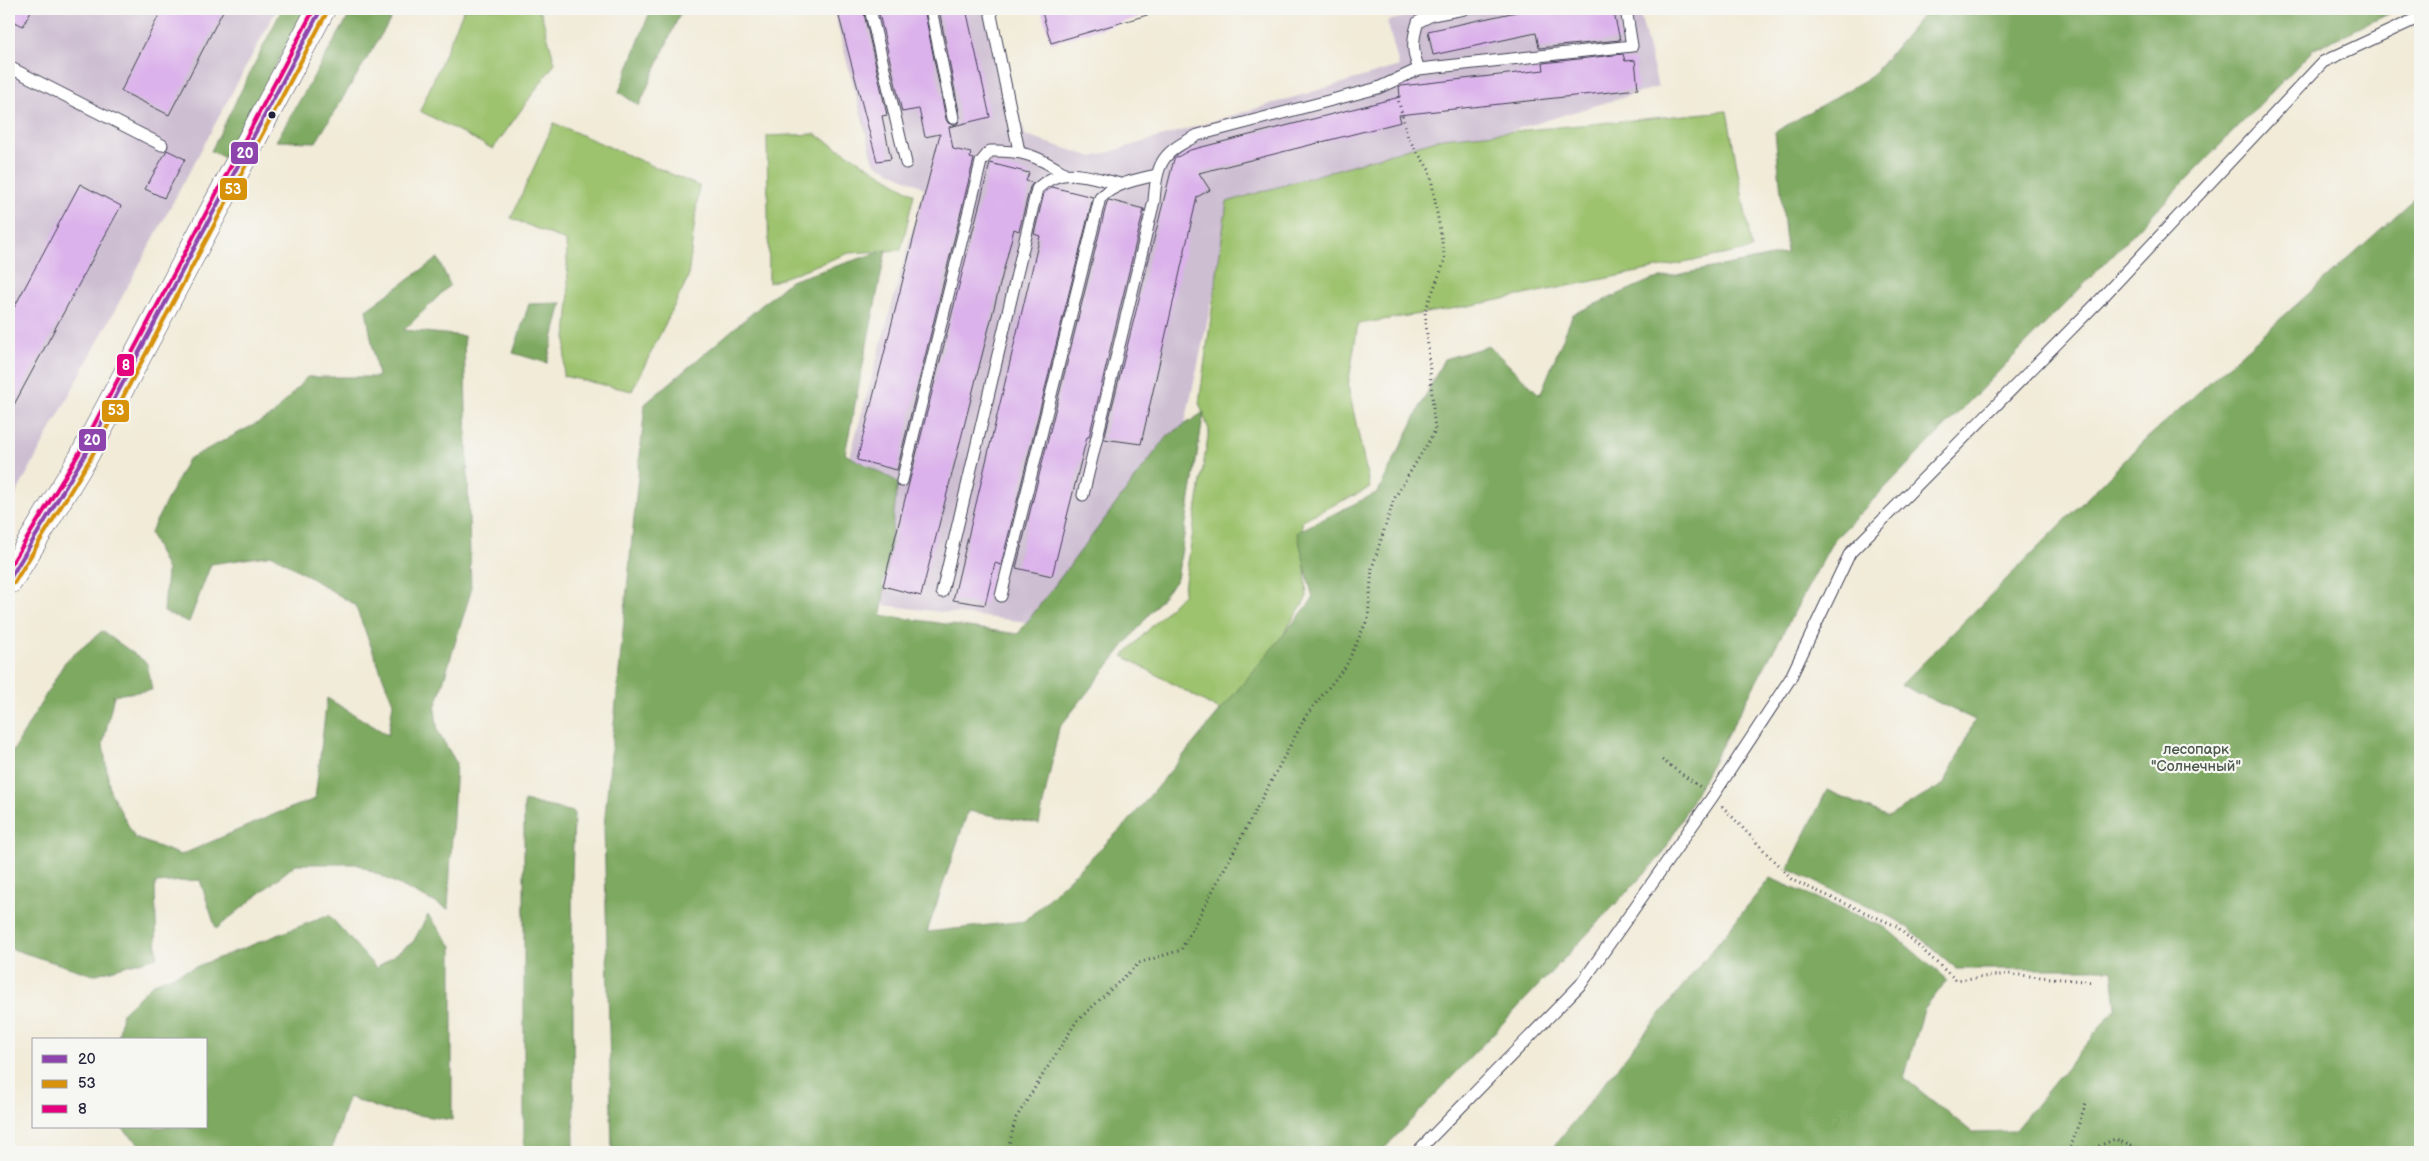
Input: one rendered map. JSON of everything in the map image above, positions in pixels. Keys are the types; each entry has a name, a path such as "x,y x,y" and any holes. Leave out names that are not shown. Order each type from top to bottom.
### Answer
{"main road":[{"path":"9,580 83,458 321,9"}],"lane":[{"path":"870,9 906,163"},
{"path":"931,9 953,118"},
{"path":"992,9 1019,151"},
{"path":"1419,69 1413,55 1413,38 1418,22 1432,15 1464,9"},
{"path":"1083,495 1154,201 1156,175 1165,156 1180,144 1198,135 1378,88 1419,69 1632,46 1626,9"},
{"path":"1417,1152 1581,984 1713,796 1790,679 1850,553 2097,303 2323,62 2420,17"},
{"path":"9,67 162,145"},
{"path":"902,481 981,162 990,151 1019,151 1040,158 1064,173 1120,184"},
{"path":"942,592 1037,189 1046,180 1064,173"},
{"path":"1001,596 1100,198 1120,184 1156,175"}],"path":[{"path":"1007,1152 1016,1118 1076,1022 1139,963 1181,950 1307,714 1346,666 1368,618 1372,568 1394,499 1435,431 1425,311 1445,260 1430,171 1408,138 1396,93"},
{"path":"1662,760 1713,796 1792,880 1896,926 1956,980 2009,974 2093,982"},
{"path":"2069,1152 2087,1100"},
{"path":"2085,1152 2116,1139 2145,1152"}],"shaded area":[{"path":"9,9 277,9 9,507"},
{"path":"833,9 988,9 1026,136 1093,157 1399,66 1387,21 1442,9 1639,9 1658,87 1231,214 1180,446 1028,622 873,604 848,463 924,188 874,163"}],"green space":[{"path":"282,9 305,9 227,159 211,151"},
{"path":"353,9 397,9 316,142 276,141"},
{"path":"464,9 533,9 541,13 555,63 493,149 420,111"},
{"path":"651,9 682,9 639,106 619,92"},
{"path":"1928,9 2399,9 2314,49 1833,541 1662,855 1381,1152 612,1152 604,826 645,404 790,281 886,250 845,454 898,482 881,615 1018,634 1167,436 1204,412 1177,579 1059,728 1039,824 968,811 927,932 1025,921 1128,822 1313,599 1297,532 1378,492 1444,359 1489,346 1540,395 1573,314 1651,280 1787,253 1775,132 1872,76"},
{"path":"1727,111 1752,249 1469,306 1358,324 1348,386 1370,488 1302,520 1307,597 1232,717 1123,656 1183,594 1209,430 1199,403 1227,202 1443,138"},
{"path":"554,123 699,186 688,278 632,391 563,376 569,301 566,241 511,218"},
{"path":"815,134 914,194 901,250 849,253 769,283 767,136"},
{"name":"лесопарк \"Солнечный\"","path":"2420,194 2420,1152 1549,1152 1770,878 1886,928 1947,980 1924,1010 1904,1078 1972,1132 2014,1131 2116,1008 2112,969 1957,969 1901,922 1788,869 1827,790 1888,817 1944,784 1975,720 1901,685 2145,440"},
{"path":"438,258 450,285 404,330 464,336 471,591 435,709 438,732 456,762 448,909 357,864 296,864 216,929 200,880 155,883 157,957 93,975 9,948 9,758 65,662 102,631 147,663 152,690 114,695 103,744 110,791 135,838 181,855 275,814 315,799 327,698 388,735 393,703 355,605 273,555 211,564 189,622 164,612 167,570 150,533 188,459 273,415 307,377 378,377 366,310"},
{"path":"562,303 547,363 513,353 529,304"},
{"path":"524,801 574,812 572,880 574,1152 524,1152"},
{"path":"329,915 376,968 413,942 428,915 452,946 452,1120 384,1110 348,1097 331,1152 148,1152 122,1128 208,1128 208,1038 118,1038 122,1013 154,983"}],"building":[{"path":"9,9 32,9 23,26 9,19"},
{"path":"162,9 224,9 169,115 121,91"},
{"path":"837,9 863,9 887,115 882,116 891,159 877,161"},
{"path":"878,9 924,9 946,119 948,123 954,125 958,123 960,117 939,9 966,9 990,117 949,127 953,149 971,153 970,158 974,159 897,470 857,460 940,134 925,137 919,109 902,112"},
{"path":"1041,9 1154,9 1154,13 1051,43"},
{"path":"1530,9 1613,9 1620,40 1539,48 1536,33 1433,55 1428,31"},
{"path":"1623,54 1625,61 1635,60 1638,89 1399,115 1401,122 1199,173 1210,190 1197,197 1141,444 1104,439 1174,159 1190,150 1400,97 1399,86 1544,70 1543,63"},
{"path":"167,150 185,159 164,198 145,189"},
{"path":"990,163 1029,173 1026,181 1033,183 1030,187 1019,231 1014,229 921,596 883,586"},
{"path":"80,184 121,206 9,414 9,317"},
{"path":"1052,187 1093,197 1001,565 995,563 985,605 953,600 1040,236 1034,234 1044,193"},
{"path":"1109,200 1144,209 1089,437 1087,437 1052,576 1016,568"}],"transit line":[{"name":"8","path":"9,568 78,455 314,9"},
{"name":"20","path":"9,580 83,458 321,9"},
{"name":"53","path":"14,583 89,461 327,12"}]}
